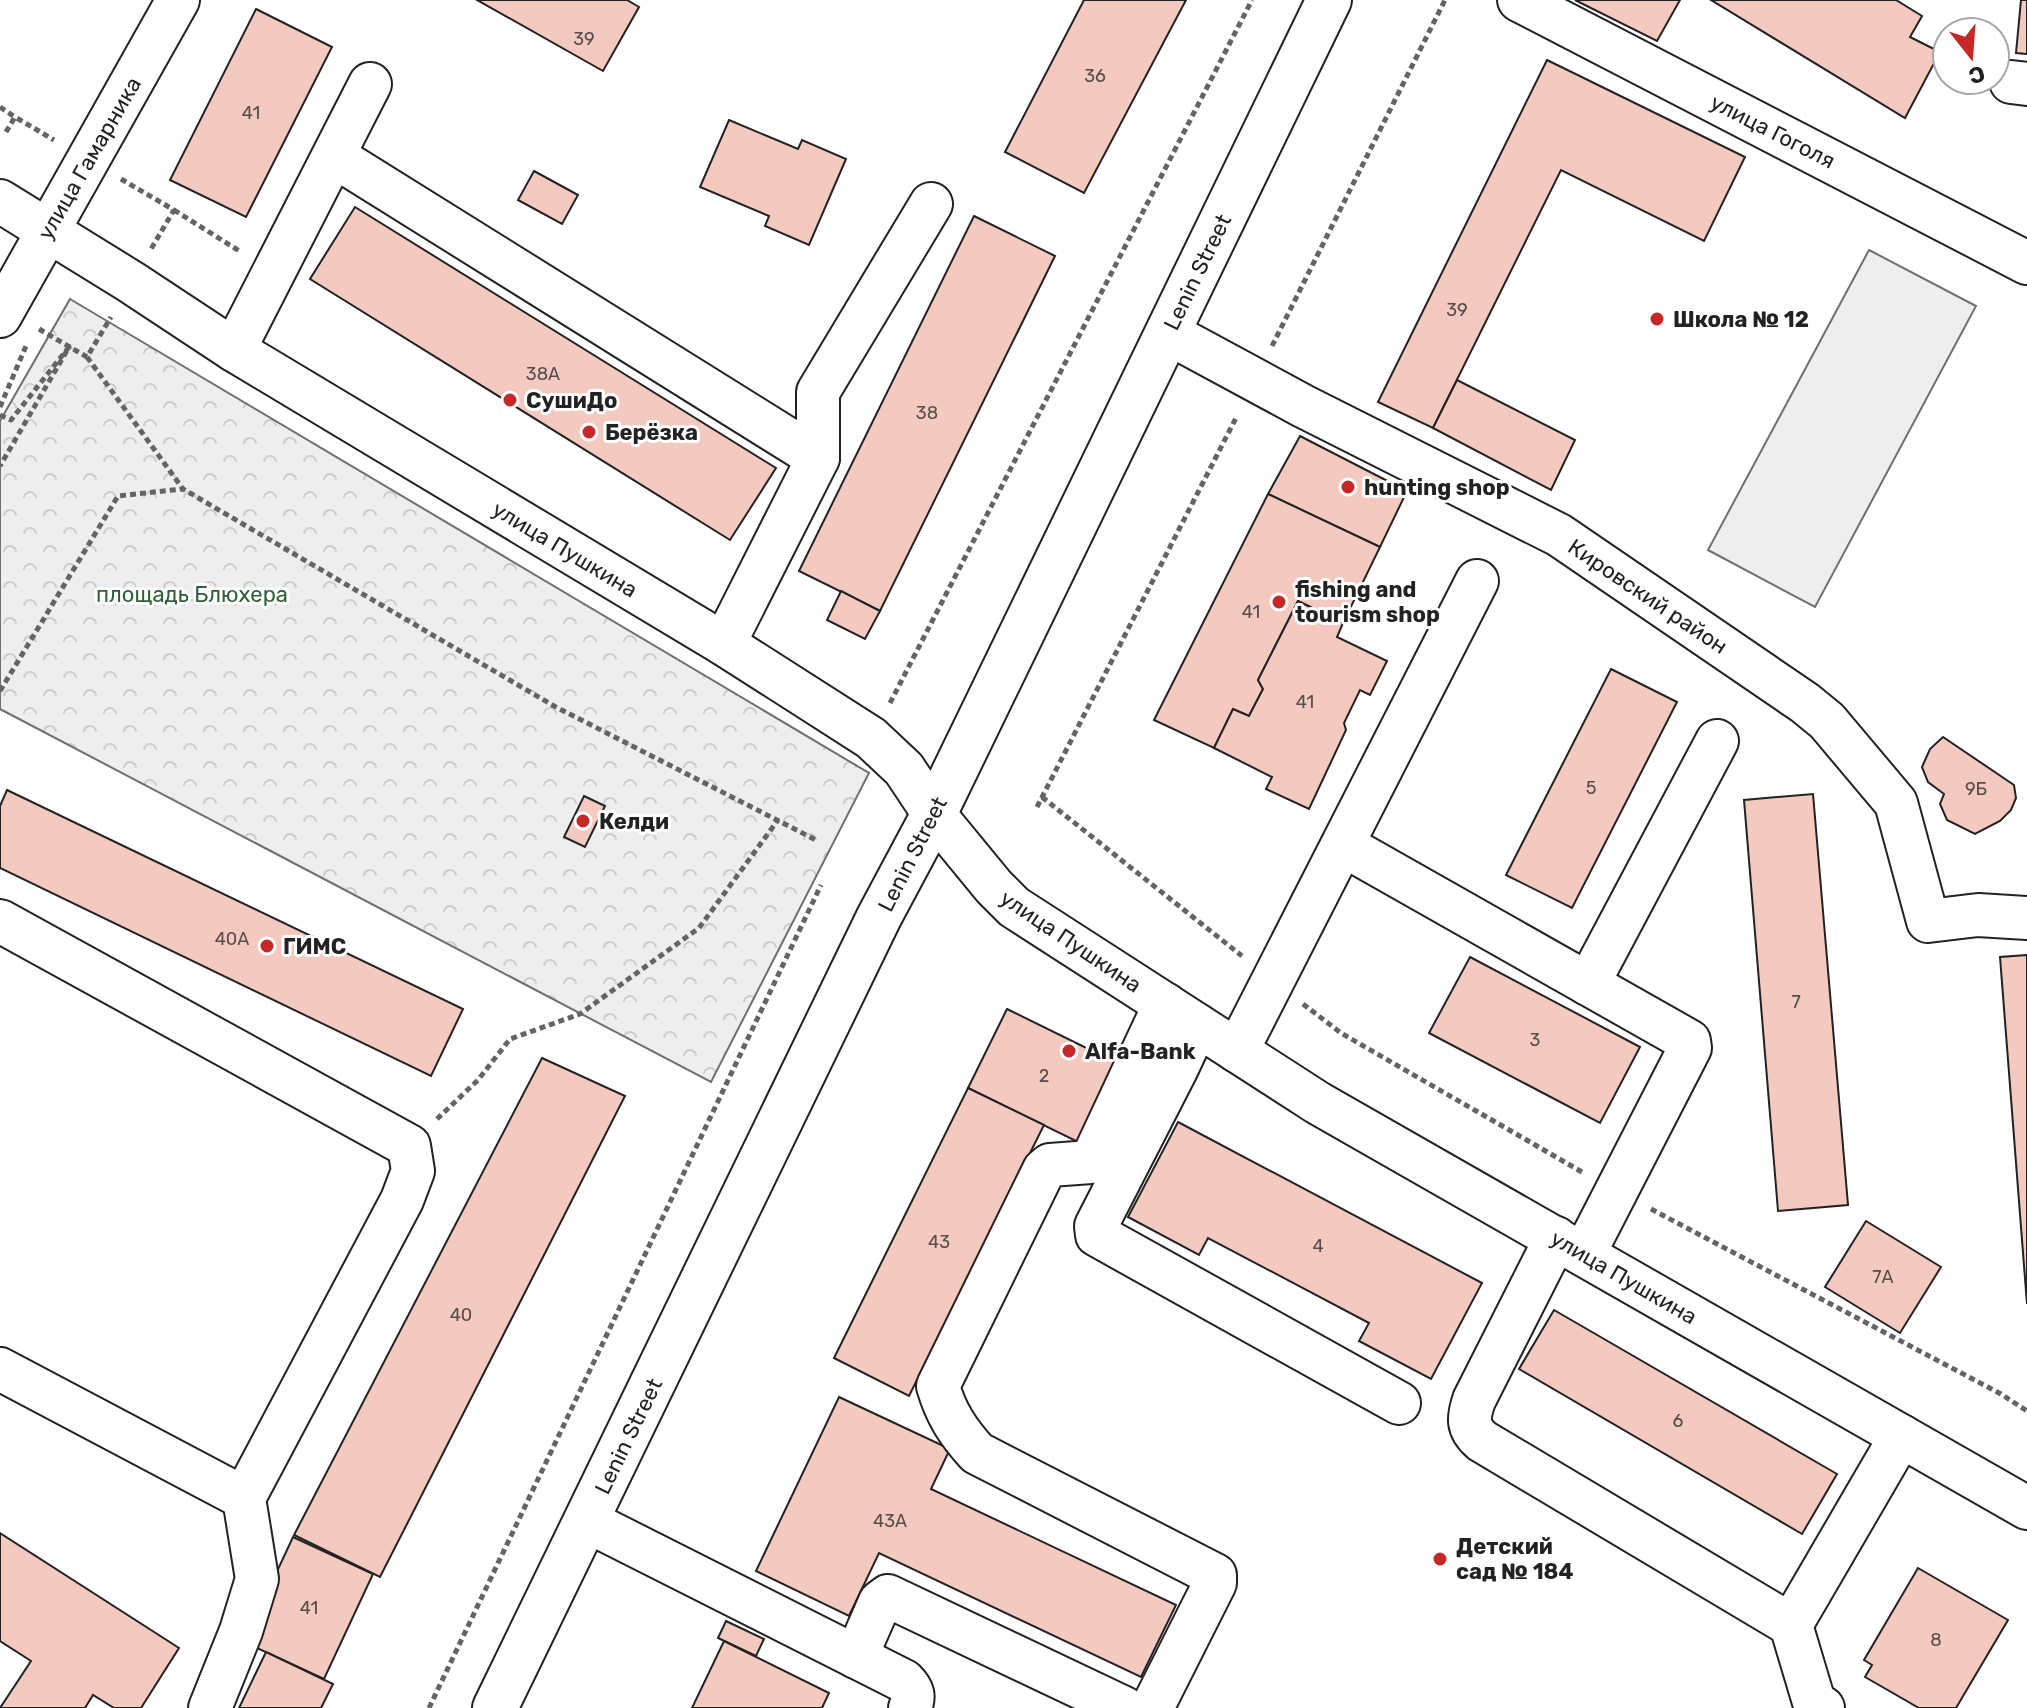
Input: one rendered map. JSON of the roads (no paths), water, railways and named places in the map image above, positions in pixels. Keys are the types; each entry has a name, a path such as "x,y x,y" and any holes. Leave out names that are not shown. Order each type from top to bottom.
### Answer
{"main road":[{"name":"Lenin Street","path":"495,1708 1329,0"}],"street":[{"name":"улица Гамарника","path":"14,328 47,231 178,0"},
{"name":"улица Гоголя","path":"1519,0 2027,263"},
{"path":"234,350 370,84"},
{"path":"334,156 818,458"},
{"name":"улица Пушкина","path":"0,201 234,350 724,644 871,738 904,769 934,814 1014,907 1181,1015 1318,1103 2027,1508"},
{"path":"724,644 818,458 818,392 931,204"},
{"name":"Кировский район","path":"1168,333 1303,406 1559,535 1805,703 1827,721 1896,803 1928,921 1978,915 2027,918"},
{"path":"1237,1051 1477,581"},
{"path":"1588,984 1717,741"},
{"path":"1343,845 1687,1038 1691,1045 1616,1191 1570,1246 1474,1400 1468,1417 1472,1432 1482,1441 1791,1625 1814,1702 1823,1708"},
{"path":"0,921 409,1146 413,1171 402,1200 244,1498 257,1579 241,1631 210,1708"},
{"path":"1181,1015 1177,1068 1096,1226 1097,1235 1399,1403"},
{"path":"1152,1708 1215,1583 1215,1575 977,1453 958,1433 944,1409 938,1386 1046,1166 1091,1162 1181,1015"},
{"path":"0,1369 244,1498"},
{"path":"1791,1625 1901,1436"},
{"path":"587,1521 904,1681 911,1688 914,1698 910,1708"},
{"path":"856,1657 880,1602 888,1596 1124,1708"}],"place":[{"name":"Школа № 12","path":"1657,319"},
{"name":"СушиДо","path":"510,400"},
{"name":"Берёзка","path":"589,432"},
{"name":"hunting shop","path":"1348,487"},
{"name":"fishing and tourism shop","path":"1279,602"},
{"name":"Келди","path":"583,821"},
{"name":"ГИМС","path":"267,946"},
{"name":"Alfa-Bank","path":"1069,1051"},
{"name":"Детский сад № 184","path":"1440,1559"}],"park label":[{"name":"площадь Блюхера","path":"192,594"}]}
